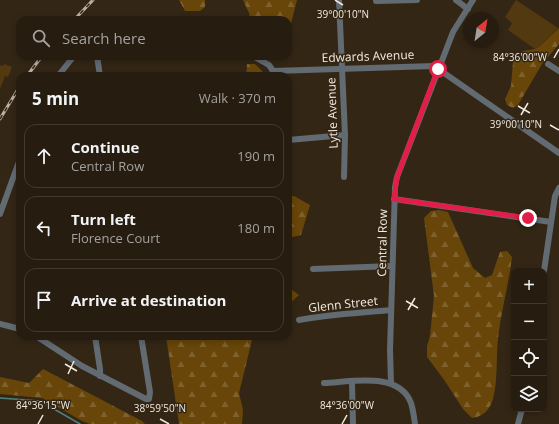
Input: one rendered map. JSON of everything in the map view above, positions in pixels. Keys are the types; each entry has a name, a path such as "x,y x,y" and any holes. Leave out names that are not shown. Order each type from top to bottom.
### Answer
{"street":[{"name":"Lytle Avenue","path":"339,0 345,135 344,177"},
{"path":"376,1 417,0"},
{"path":"456,0 468,9"},
{"name":"Central Row","path":"391,383 392,266 394,199 397,177 453,32 473,0"},
{"path":"61,72 71,60"},
{"path":"98,60 99,72"},
{"name":"Edwards Avenue","path":"260,60 269,65 273,71 430,65 438,69 559,153"},
{"path":"548,64 559,71"},
{"path":"292,140 345,135"},
{"path":"0,214 16,172"},
{"path":"544,268 555,196 559,188"},
{"path":"394,199 551,222"},
{"path":"313,269 392,266"},
{"name":"Glenn Street","path":"299,320 333,314 391,310"},
{"path":"0,324 16,328"},
{"path":"47,340 100,376 135,395 149,399 150,392 142,340"},
{"path":"96,340 100,376"},
{"path":"324,383 379,381 391,383 404,392 408,398 415,424"},
{"path":"352,382 353,424"},
{"path":"518,424 521,412"}],"green space":[{"path":"179,0 205,0 205,7 200,11 185,11"},
{"path":"243,0 297,0 292,19 292,16 249,16"},
{"path":"559,28 559,44 542,64 518,105 513,108 507,105 505,99 511,86 515,56 523,51 535,49 540,46"},
{"path":"247,64 255,64 263,72 246,72"},
{"path":"292,196 310,205 301,235 292,237"},
{"path":"439,210 448,212 473,268 485,278 492,275 500,252 507,251 512,257 499,328 496,384 493,399 486,412 480,416 472,418 463,409 427,357 427,346 430,336 434,296 424,218 431,211"},
{"path":"292,290 299,295 292,301"},
{"path":"167,340 252,340 239,393 243,410 242,424 179,424"},
{"path":"43,369 142,421 145,424 90,424 42,398 0,394 0,377 29,383"}],"shaded area":[{"path":"516,0 558,28 535,49 508,30 512,23 505,17"},
{"path":"4,64 12,67 8,77 5,76 0,89 0,65 3,66"}],"waterway":[{"path":"0,398 40,401 80,424"}],"railway":[{"path":"78,16 93,0"},
{"path":"30,72 39,60"},
{"path":"0,119 16,93"}],"route":[{"path":"438,69 397,177 394,199 528,218"}]}
